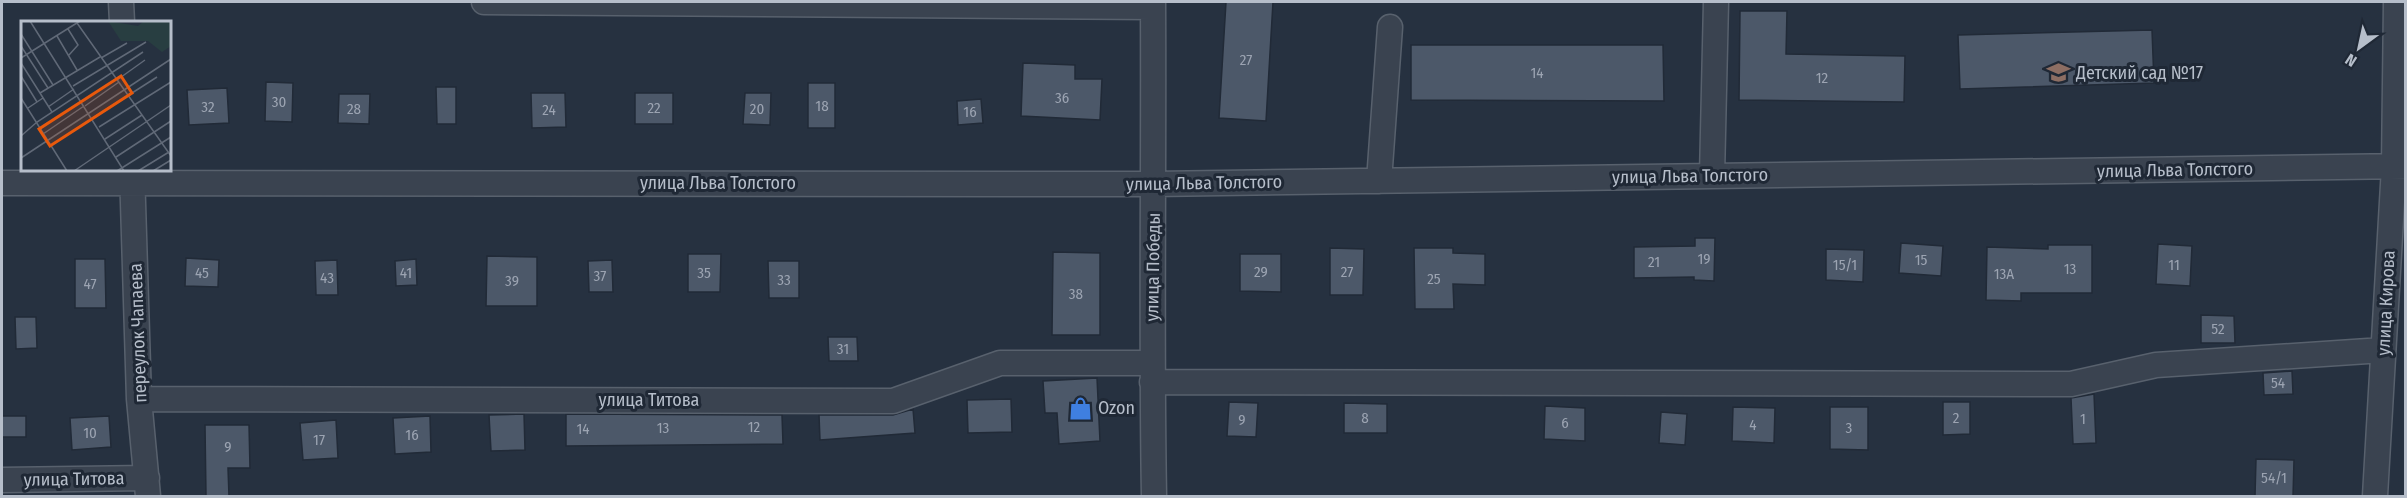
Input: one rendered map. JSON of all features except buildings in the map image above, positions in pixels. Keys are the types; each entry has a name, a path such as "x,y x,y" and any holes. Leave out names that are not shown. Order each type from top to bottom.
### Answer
{"street":[{"path":"121,2 122,21"},
{"path":"484,2 1153,4"},
{"path":"1712,176 1716,2"},
{"name":"улица Кирова","path":"2374,496 2383,351 2400,166 2396,2"},
{"name":"улица Победы","path":"1153,4 1154,496"},
{"path":"1379,181 1390,27"},
{"name":"улица Льва Толстого","path":"2,183 132,176 1154,184 2400,166"},
{"name":"переулок Чапаева","path":"132,176 139,399 147,487"},
{"name":"улица Титова","path":"139,399 893,401 1000,363 1152,373 2072,384 2156,365 2383,351"},
{"name":"улица Титова","path":"2,480 147,487"}],"place":[{"name":"Детский сад №17","path":"2058,73"},
{"name":"Ozon","path":"1080,408"}]}
